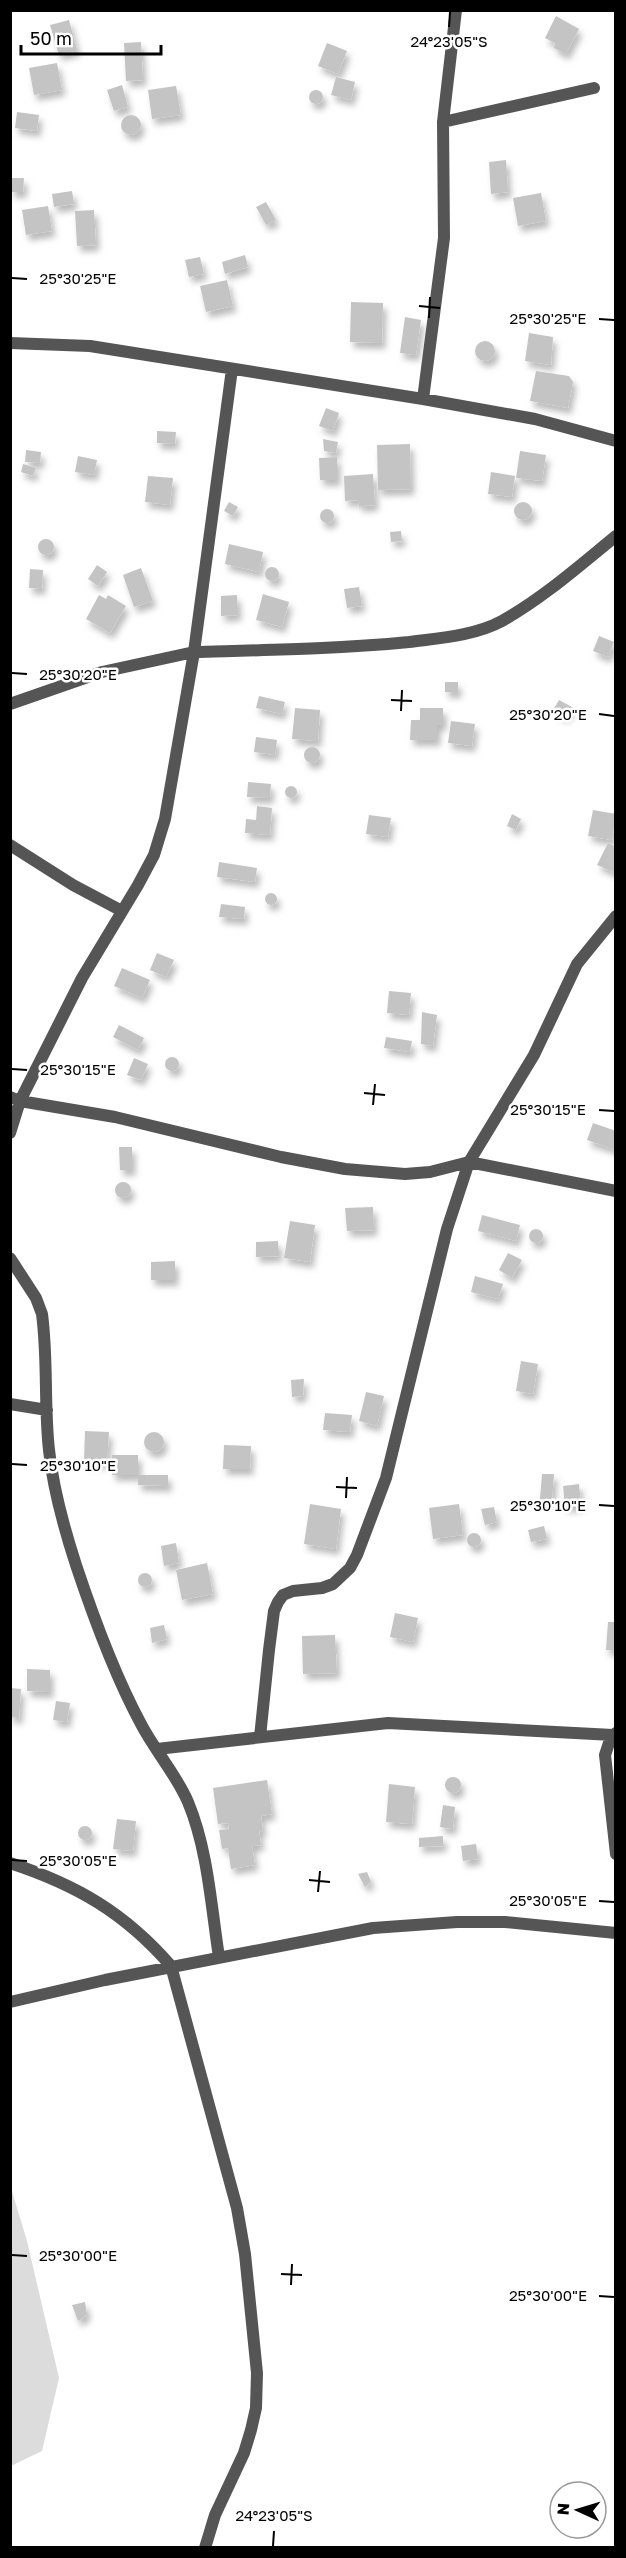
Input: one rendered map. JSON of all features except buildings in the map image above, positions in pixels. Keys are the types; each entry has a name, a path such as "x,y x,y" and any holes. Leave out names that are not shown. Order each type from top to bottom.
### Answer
{"street":[{"path":"423,399 444,238 443,122 456,10"},
{"path":"443,122 594,88"},
{"path":"10,343 90,346 423,399 524,417 615,441"},
{"path":"10,1133 15,1099 77,987 138,885 160,836 194,652 232,369"},
{"path":"10,704 102,672 194,652 358,646 448,638 477,631 500,622 530,602 615,536"},
{"path":"10,845 73,885 122,911"},
{"path":"260,1737 274,1611 283,1595 333,1584 350,1568 366,1537 387,1478 447,1229 470,1162 534,1054 577,964 615,916"},
{"path":"15,1099 115,1117 281,1157 345,1169 405,1174 430,1172 470,1162 615,1191"},
{"path":"10,1258 36,1298 42,1314 45,1335 46,1410 56,1492 76,1563 119,1679 142,1726 180,1785 198,1829 219,1957"},
{"path":"10,1404 46,1410"},
{"path":"157,1749 388,1723 614,1734 605,1755 615,1854"},
{"path":"10,1863 73,1887 111,1911 151,1944 171,1966 237,2208 245,2254 257,2373 256,2408 251,2430 244,2453 215,2515 205,2547"},
{"path":"10,2002 171,1966 362,1930 414,1924 505,1922 615,1933"}],"shaded area":[{"path":"11,2188 27,2241 59,2378 42,2451 11,2466"}]}
